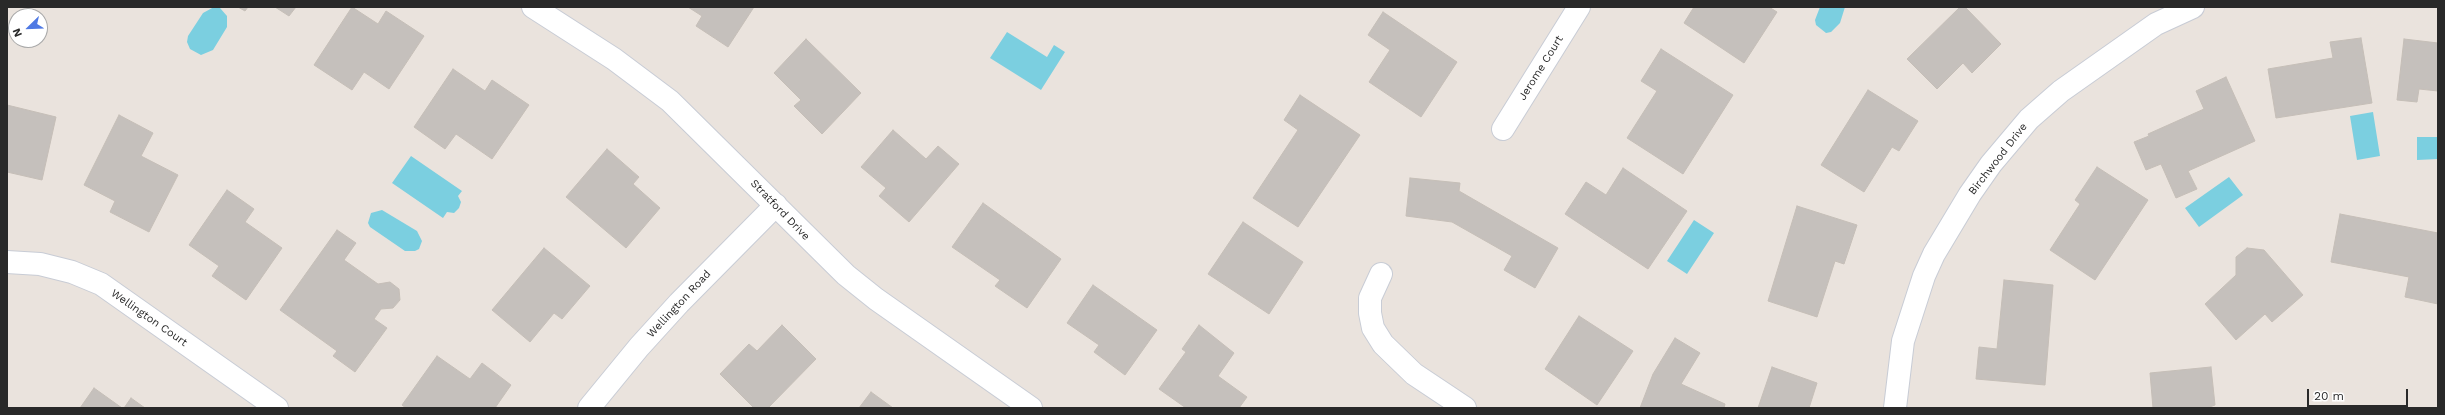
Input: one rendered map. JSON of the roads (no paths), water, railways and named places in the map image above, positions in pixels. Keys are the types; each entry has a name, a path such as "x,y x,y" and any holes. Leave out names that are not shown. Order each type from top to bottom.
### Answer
{"street":[{"name":"Stratford Drive","path":"533,7 614,59 670,101 776,204 827,258 876,299 1031,408"},
{"name":"Jerome Court","path":"1503,129 1579,7"},
{"name":"Birchwood Drive","path":"1895,408 1903,341 1924,276 1934,254 1962,206 1991,164 2029,119 2061,91 2156,24 2194,7"},
{"name":"Wellington Road","path":"589,408 644,342 776,204"},
{"name":"Wellington Court","path":"7,262 40,264 72,272 101,284 277,408"},
{"path":"1381,274 1370,298 1370,313 1373,328 1383,344 1414,374 1465,408"}],"water":[{"path":"214,7 220,8 227,16 227,27 213,50 201,55 190,49 187,42 188,36 203,13"},
{"path":"1820,7 1845,7 1840,23 1831,32 1826,33 1816,25 1815,20"},
{"path":"1007,32 1047,57 1054,45 1065,52 1041,90 990,58"},
{"path":"2373,112 2380,156 2357,160 2350,116"},
{"path":"2417,137 2438,137 2438,159 2417,160"},
{"path":"411,156 462,191 458,196 461,202 459,208 454,213 447,212 443,218 392,183"},
{"path":"2229,177 2243,195 2199,227 2185,208"},
{"path":"382,210 417,231 422,241 419,249 415,251 405,251 370,227 368,223 371,213"},
{"path":"1694,220 1714,233 1687,274 1667,261"}]}
